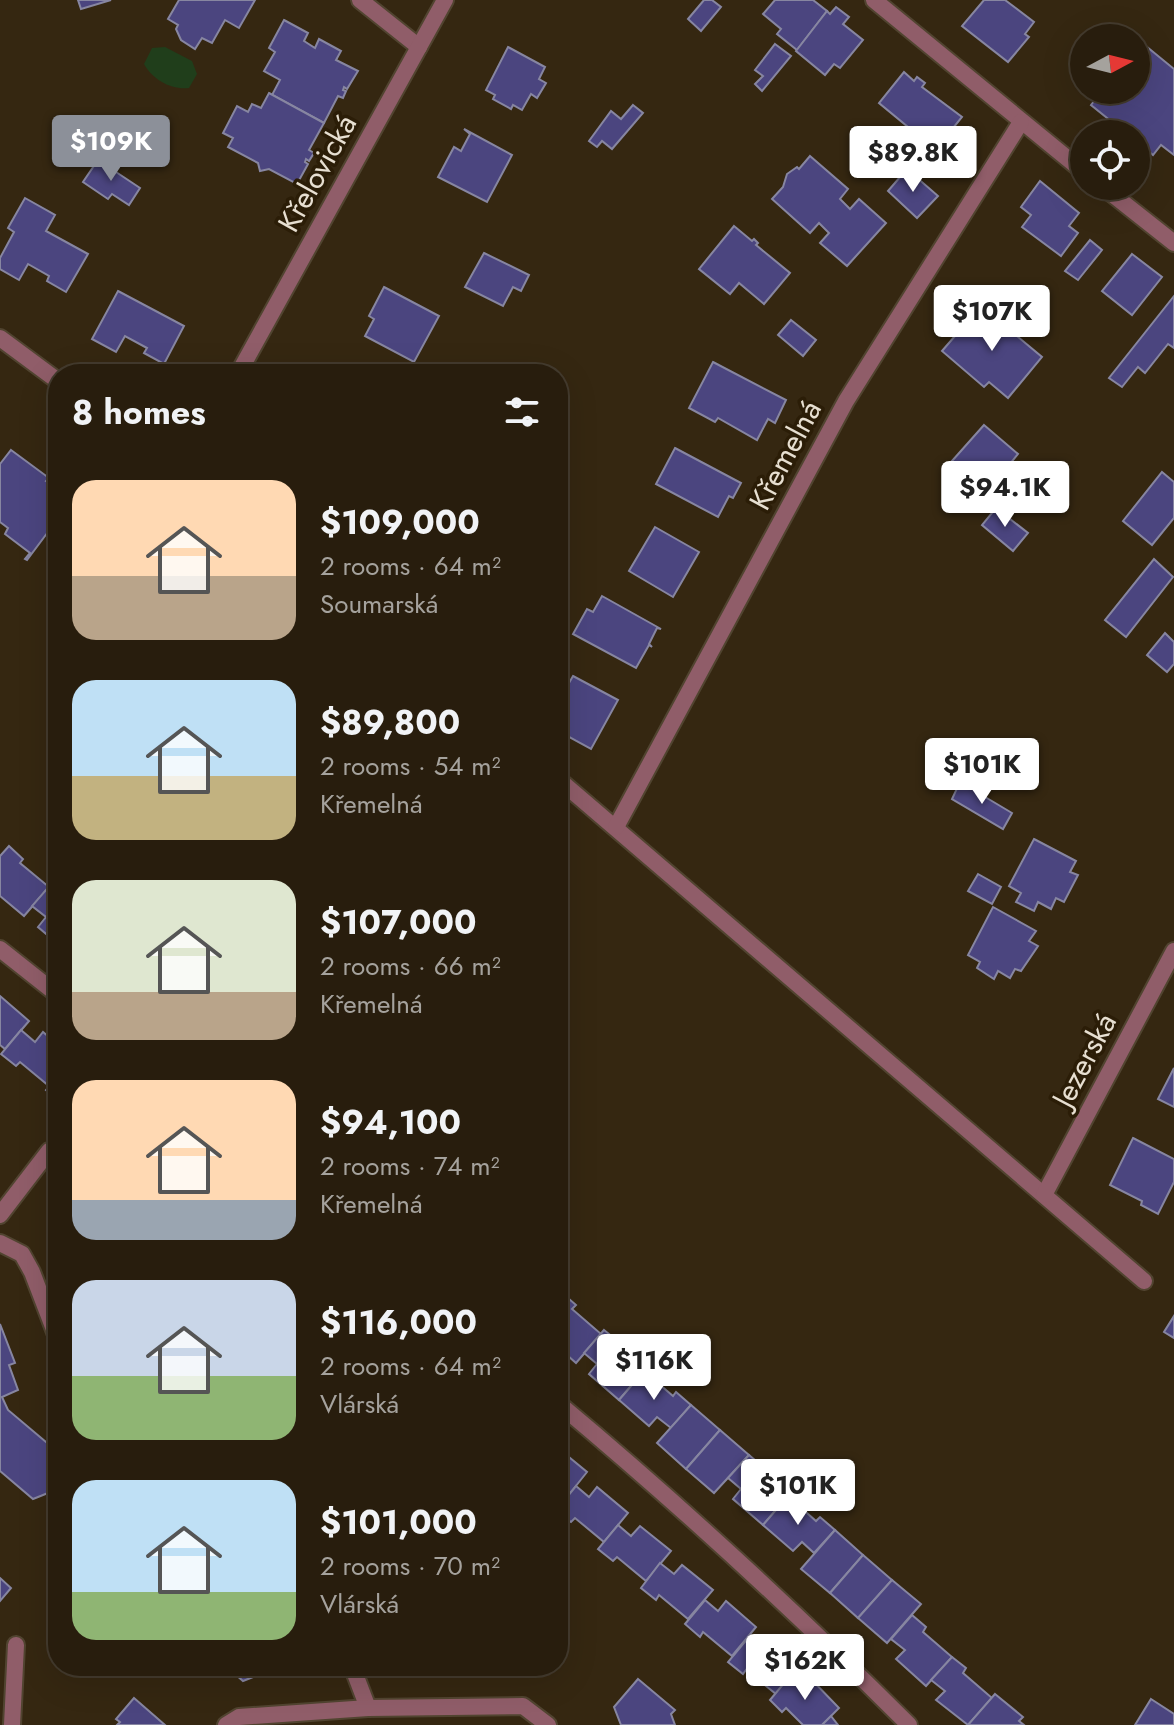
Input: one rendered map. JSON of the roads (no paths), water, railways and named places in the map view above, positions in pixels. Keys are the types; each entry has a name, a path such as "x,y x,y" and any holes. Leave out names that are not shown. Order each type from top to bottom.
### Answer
{"street":[{"path":"360,0 419,47"},
{"name":"Křelovická","path":"244,364 445,0"},
{"path":"874,0 1070,161"},
{"name":"Křemelná","path":"616,827 846,401 1021,122"},
{"path":"1120,200 1174,243"},
{"path":"0,338 48,374"},
{"path":"568,787 1144,1281"},
{"path":"0,949 48,987"},
{"name":"Jezerská","path":"1044,1195 1174,951"},
{"path":"0,1215 48,1152"},
{"path":"0,1243 22,1254 48,1315"},
{"path":"568,1411 824,1639 909,1725"},
{"path":"12,1725 16,1645"},
{"path":"356,1676 368,1708"},
{"path":"226,1725 239,1717 368,1708 523,1706 548,1725"}]}
